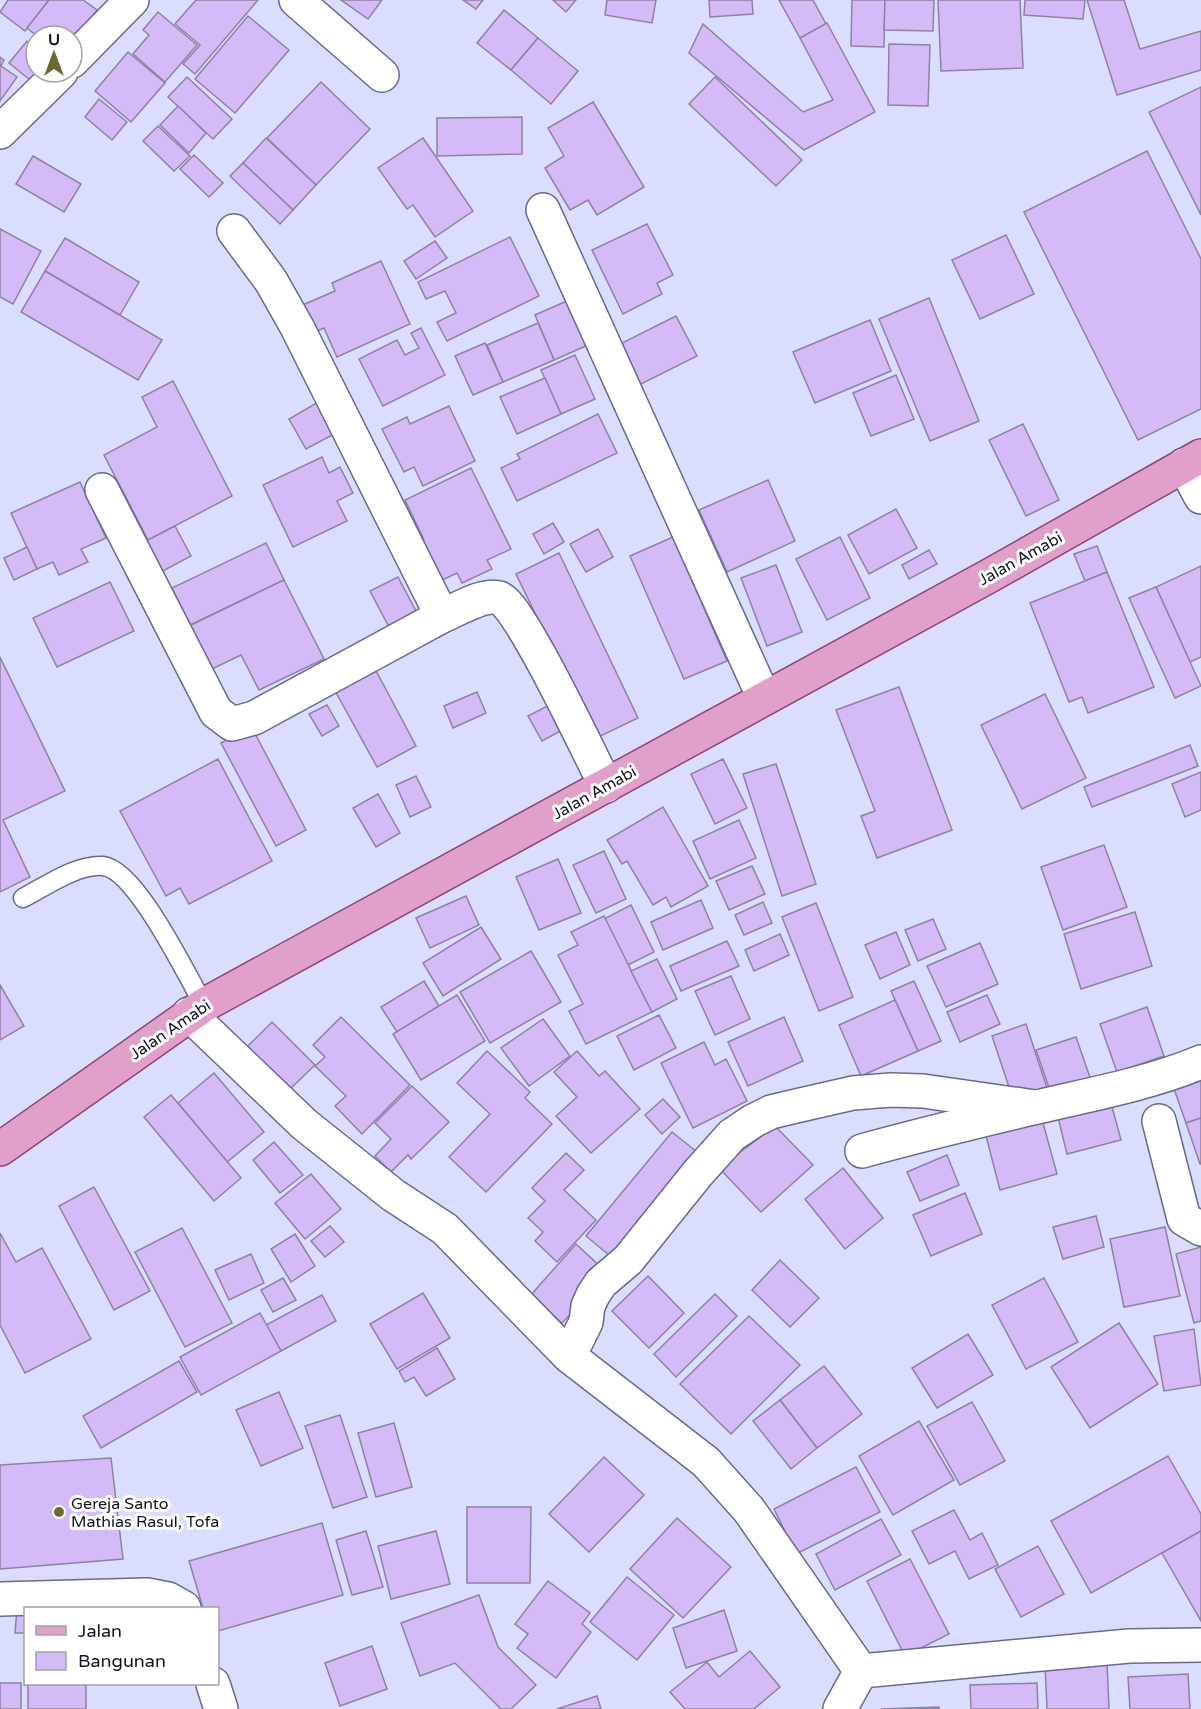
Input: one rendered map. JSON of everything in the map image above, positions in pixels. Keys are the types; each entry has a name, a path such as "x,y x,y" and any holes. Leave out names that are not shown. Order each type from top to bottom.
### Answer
{"main road":[{"name":"Jalan Amabi","path":"0,1149 196,1010 989,576 1192,461"}],"street":[{"path":"84,49 132,0"},
{"path":"296,0 382,75"},
{"path":"0,132 49,84"},
{"path":"543,210 764,698"},
{"path":"234,231 271,281 297,327 442,616"},
{"path":"1192,461 1201,497"},
{"path":"102,490 216,711 232,724 254,718 442,616 487,598 498,597 508,602 528,634 606,786"},
{"path":"196,1010 304,1124 393,1194 445,1229 569,1356 706,1462 749,1510 861,1671"},
{"path":"862,1151 1035,1107 1095,1096 1201,1062"},
{"path":"569,1356 586,1322 590,1301 601,1283 628,1260 698,1173 732,1136 753,1120 771,1112 853,1093 891,1090 923,1091 1035,1107"},
{"path":"1159,1121 1184,1219 1201,1229"},
{"path":"0,1599 147,1596 168,1599 182,1607"},
{"path":"861,1671 1129,1646 1201,1645"},
{"path":"840,1709 861,1671"},
{"path":"214,1685 221,1709"}],"lane":[{"path":"23,898 89,867 105,866 123,874 142,898 196,1010"}],"building":[{"path":"8,0 49,0 30,24 24,24 24,30 0,12"},
{"path":"49,0 83,0 97,10 84,27 84,24 30,24"},
{"path":"196,0 258,0 195,74 183,64 200,45 175,24"},
{"path":"341,0 382,0 368,19"},
{"path":"463,0 483,0 476,9"},
{"path":"553,0 576,0 566,12"},
{"path":"607,0 656,0 652,23 605,15"},
{"path":"709,0 752,0 753,14 710,17"},
{"path":"779,0 813,0 826,24 800,38"},
{"path":"852,0 885,0 884,47 851,46"},
{"path":"885,0 934,0 933,31 884,30"},
{"path":"938,0 1020,0 1023,68 941,71"},
{"path":"1025,0 1085,0 1083,19 1024,15"},
{"path":"1087,0 1124,0 1140,49 1201,31 1201,70 1117,95"},
{"path":"504,10 538,38 511,70 477,43"},
{"path":"158,12 197,45 165,82 133,54 149,35 143,30"},
{"path":"248,16 289,50 235,113 195,79"},
{"path":"827,23 875,112 804,150 689,53 703,24 803,112 833,100 800,38"},
{"path":"538,38 578,71 551,104 511,70"},
{"path":"889,44 930,45 928,106 888,105"},
{"path":"24,45 24,75 9,63"},
{"path":"128,52 165,83 131,122 95,91"},
{"path":"0,57 4,60 1,66 17,77 0,101"},
{"path":"187,77 232,119 213,139 168,97"},
{"path":"715,77 802,160 776,186 689,104"},
{"path":"321,82 370,129 316,185 267,138"},
{"path":"1201,87 1201,215 1149,112"},
{"path":"99,99 127,122 112,140 85,117"},
{"path":"593,102 644,187 597,215 588,200 570,210 545,168 564,156 548,128"},
{"path":"178,106 206,133 189,153 160,125"},
{"path":"522,117 522,154 437,156 437,118"},
{"path":"158,126 190,156 174,171 143,141"},
{"path":"266,138 316,185 293,210 243,163"},
{"path":"423,138 473,211 435,237 413,205 407,209 378,168"},
{"path":"1147,151 1201,259 1201,409 1138,440 1024,212"},
{"path":"194,155 223,183 209,197 180,169"},
{"path":"33,156 81,184 64,212 16,184"},
{"path":"243,163 293,210 280,224 230,176"},
{"path":"647,224 673,275 657,283 662,294 623,314 592,250"},
{"path":"0,229 41,251 13,304 0,297"},
{"path":"1006,235 1034,294 980,319 952,260"},
{"path":"510,237 539,296 447,341 437,322 456,313 445,291 426,299 418,282"},
{"path":"65,238 139,282 120,315 45,271"},
{"path":"435,241 447,258 416,279 404,261"},
{"path":"381,261 410,324 337,357 324,328 310,334 298,307 335,291 332,283"},
{"path":"45,271 162,340 138,380 21,312"},
{"path":"929,298 979,421 930,441 879,319"},
{"path":"569,300 588,345 554,360 535,315"},
{"path":"676,316 697,356 639,385 618,345"},
{"path":"870,320 891,371 815,403 793,352"},
{"path":"538,323 554,360 503,382 487,345"},
{"path":"421,328 445,375 383,406 359,359 397,340 405,355 419,348 411,333"},
{"path":"485,343 503,382 473,395 455,356"},
{"path":"575,355 595,399 561,414 541,370"},
{"path":"896,375 914,419 871,436 853,393"},
{"path":"545,378 561,414 517,434 500,397"},
{"path":"173,381 232,496 148,540 104,455 157,427 142,397"},
{"path":"320,401 338,432 306,449 289,419"},
{"path":"449,406 475,461 423,486 414,467 404,472 382,429 407,417 410,424"},
{"path":"598,414 617,453 517,501 501,468 520,459 517,454"},
{"path":"1023,424 1059,500 1026,516 989,440"},
{"path":"322,457 329,473 340,467 353,493 337,501 347,521 293,547 263,485"},
{"path":"471,468 511,549 487,560 492,569 462,583 457,573 436,583 416,544 424,540 405,500"},
{"path":"768,480 795,541 727,572 699,510"},
{"path":"80,482 106,538 81,549 88,562 59,575 53,562 37,569 11,513"},
{"path":"896,509 917,548 869,574 848,535"},
{"path":"553,523 564,542 544,554 533,534"},
{"path":"175,526 191,556 161,572 146,541"},
{"path":"598,529 613,557 586,572 570,544"},
{"path":"673,537 727,661 684,679 630,556"},
{"path":"840,537 870,598 827,620 796,559"},
{"path":"266,543 284,580 190,625 172,588"},
{"path":"1097,546 1107,572 1085,581 1074,554"},
{"path":"27,547 37,569 14,580 4,558"},
{"path":"929,550 937,564 909,579 902,565"},
{"path":"559,553 638,718 586,743 550,644 516,574"},
{"path":"776,565 802,632 767,646 741,578"},
{"path":"1201,566 1201,657 1190,662 1156,587"},
{"path":"1107,572 1154,687 1088,713 1082,697 1069,702 1030,603"},
{"path":"398,577 417,613 389,627 370,591"},
{"path":"284,580 324,659 259,690 241,655 210,670 189,626"},
{"path":"110,582 134,631 57,667 33,618"},
{"path":"1156,587 1201,686 1175,698 1129,598"},
{"path":"0,657 65,791 3,820 30,877 0,892"},
{"path":"373,665 416,746 377,767 333,687"},
{"path":"899,687 952,830 877,858 861,816 875,811 836,710"},
{"path":"477,692 486,713 453,728 444,706"},
{"path":"1045,694 1086,778 1022,809 981,725"},
{"path":"553,703 566,728 542,741 528,716"},
{"path":"327,705 339,726 322,736 309,714"},
{"path":"251,726 306,830 276,846 221,743"},
{"path":"1190,745 1198,766 1092,807 1084,787"},
{"path":"218,759 272,861 189,904 180,888 166,896 120,811"},
{"path":"723,759 747,808 715,824 691,774"},
{"path":"776,764 816,884 782,896 743,774"},
{"path":"1201,772 1201,810 1185,817 1172,784"},
{"path":"416,776 431,807 410,817 396,785"},
{"path":"378,794 400,833 376,847 353,808"},
{"path":"663,807 708,886 671,907 666,897 653,905 627,861 622,864 607,840"},
{"path":"739,820 756,858 710,879 693,841"},
{"path":"1104,845 1127,907 1063,930 1041,867"},
{"path":"604,851 626,899 596,913 573,865"},
{"path":"558,859 581,913 539,930 516,877"},
{"path":"752,866 765,894 729,910 716,881"},
{"path":"466,896 479,925 430,948 416,918"},
{"path":"701,900 713,928 663,950 651,922"},
{"path":"763,902 772,923 744,935 735,915"},
{"path":"816,903 853,997 819,1011 782,917"},
{"path":"631,905 654,952 628,965 604,919"},
{"path":"1135,912 1152,966 1081,989 1064,934"},
{"path":"604,916 652,1012 586,1044 569,1011 583,1004 558,955 578,945 571,932"},
{"path":"933,919 946,949 918,961 905,930"},
{"path":"481,927 501,959 443,996 423,963"},
{"path":"896,932 910,965 880,979 865,945"},
{"path":"780,934 789,955 754,971 745,950"},
{"path":"727,941 739,966 681,991 670,966"},
{"path":"980,943 998,984 946,1007 927,966"},
{"path":"531,951 561,1002 490,1043 460,992"},
{"path":"657,959 677,999 652,1012 631,971"},
{"path":"731,976 750,1019 715,1035 695,991"},
{"path":"424,981 439,1006 397,1032 381,1007"},
{"path":"914,981 941,1041 918,1051 891,991"},
{"path":"0,985 24,1026 0,1040"},
{"path":"457,995 485,1041 421,1080 393,1034"},
{"path":"987,995 1000,1024 960,1042 947,1012"},
{"path":"895,1000 918,1051 861,1076 839,1025"},
{"path":"1147,1007 1164,1056 1117,1072 1100,1024"},
{"path":"659,1015 676,1048 634,1070 617,1036"},
{"path":"341,1017 410,1085 362,1134 335,1106 346,1096 315,1066 325,1057 313,1045"},
{"path":"784,1017 803,1061 748,1086 728,1042"},
{"path":"543,1019 570,1056 529,1086 501,1048"},
{"path":"272,1022 315,1065 288,1091 246,1048"},
{"path":"1026,1024 1047,1088 1013,1099 992,1036"},
{"path":"1076,1037 1093,1086 1053,1099 1036,1050"},
{"path":"704,1042 715,1065 726,1059 747,1101 693,1128 661,1063"},
{"path":"487,1051 530,1092 525,1098 552,1124 486,1192 449,1157 490,1114 457,1083"},
{"path":"577,1051 599,1076 605,1071 640,1109 591,1153 556,1116 577,1097 554,1072"},
{"path":"214,1073 264,1132 227,1162 178,1103"},
{"path":"1201,1076 1201,1118 1186,1123 1173,1086"},
{"path":"412,1086 449,1122 411,1159 408,1155 391,1172 375,1156 391,1139 375,1123"},
{"path":"171,1095 241,1178 214,1201 144,1117"},
{"path":"663,1099 680,1117 662,1134 645,1115"},
{"path":"1111,1103 1121,1140 1067,1154 1058,1117"},
{"path":"1040,1112 1057,1174 1000,1190 984,1128"},
{"path":"1201,1118 1201,1164 1200,1164 1186,1123"},
{"path":"775,1126 813,1165 761,1212 719,1168"},
{"path":"672,1132 702,1156 616,1261 586,1236"},
{"path":"274,1142 303,1175 280,1193 253,1160"},
{"path":"566,1153 584,1170 564,1190 596,1220 557,1262 535,1241 543,1232 528,1218 545,1201 532,1188"},
{"path":"947,1155 959,1185 920,1201 907,1172"},
{"path":"843,1168 883,1218 845,1249 805,1199"},
{"path":"311,1174 341,1209 305,1239 275,1203"},
{"path":"94,1187 150,1291 114,1310 59,1206"},
{"path":"965,1193 982,1234 931,1256 913,1215"},
{"path":"1096,1216 1104,1247 1063,1259 1053,1227"},
{"path":"330,1226 344,1242 325,1257 311,1241"},
{"path":"1165,1227 1180,1296 1124,1307 1110,1239"},
{"path":"182,1228 232,1323 185,1347 135,1252"},
{"path":"0,1233 16,1262 42,1248 91,1339 25,1373 0,1325"},
{"path":"295,1234 315,1266 291,1282 271,1249"},
{"path":"576,1244 604,1270 594,1290 562,1323 530,1296"},
{"path":"1201,1247 1201,1321 1194,1323 1176,1254"},
{"path":"251,1254 264,1283 229,1300 215,1270"},
{"path":"780,1260 819,1298 790,1327 752,1290"},
{"path":"648,1276 684,1313 649,1348 612,1311"},
{"path":"283,1278 296,1300 273,1312 261,1290"},
{"path":"1044,1278 1078,1342 1026,1369 992,1305"},
{"path":"423,1293 450,1338 397,1369 370,1324"},
{"path":"715,1294 737,1316 676,1377 654,1354"},
{"path":"322,1295 336,1321 281,1351 266,1325"},
{"path":"260,1313 281,1351 201,1395 180,1357"},
{"path":"749,1316 800,1365 731,1434 680,1384"},
{"path":"1119,1323 1158,1384 1090,1428 1051,1367"},
{"path":"1194,1329 1201,1385 1164,1391 1154,1336"},
{"path":"968,1334 993,1375 937,1408 912,1368"},
{"path":"437,1348 455,1379 426,1396 414,1377 405,1382 399,1371"},
{"path":"179,1361 197,1392 101,1448 83,1416"},
{"path":"824,1366 862,1414 817,1448 780,1400"},
{"path":"279,1392 303,1448 261,1466 236,1410"},
{"path":"780,1400 817,1448 791,1469 753,1421"},
{"path":"972,1402 1005,1461 960,1485 927,1426"},
{"path":"340,1415 367,1497 333,1508 305,1426"},
{"path":"919,1421 954,1480 893,1515 859,1456"},
{"path":"394,1423 412,1487 376,1497 358,1433"},
{"path":"1168,1456 1201,1514 1201,1531 1091,1593 1051,1521"},
{"path":"604,1457 644,1495 589,1552 549,1514"},
{"name":"Gereja Santo Mathias Rasul, Tofa","path":"111,1458 123,1559 0,1569 0,1465"},
{"path":"856,1467 880,1512 796,1554 774,1509"},
{"path":"467,1507 531,1507 530,1583 467,1583"},
{"path":"954,1510 970,1540 982,1533 998,1565 969,1579 955,1551 929,1564 912,1531"},
{"path":"677,1518 731,1567 683,1618 630,1569"},
{"path":"881,1519 901,1555 835,1590 816,1554"},
{"path":"322,1523 343,1595 219,1631 219,1607 203,1607 189,1561"},
{"path":"366,1531 383,1587 352,1595 336,1540"},
{"path":"436,1531 450,1584 391,1599 378,1546"},
{"path":"1201,1531 1201,1621 1162,1553"},
{"path":"1038,1546 1064,1594 1021,1617 995,1569"},
{"path":"910,1559 949,1634 905,1656 867,1581"},
{"path":"627,1577 674,1615 637,1660 590,1622"},
{"path":"548,1581 590,1613 582,1624 591,1632 556,1678 517,1648 528,1634 515,1624"},
{"path":"479,1595 498,1647 536,1685 511,1709 501,1709 455,1663 420,1676 401,1623"},
{"path":"17,1609 24,1609 24,1633 15,1633"},
{"path":"724,1610 737,1651 686,1668 673,1628"},
{"path":"372,1646 387,1689 340,1706 325,1663"},
{"path":"750,1651 780,1687 754,1709 685,1709 670,1692 707,1662 719,1677"},
{"path":"1107,1662 1109,1709 1047,1709 1045,1665"},
{"path":"1188,1674 1190,1709 1130,1709 1128,1677"},
{"path":"0,1683 21,1683 21,1709 0,1709"},
{"path":"1037,1683 1038,1709 971,1709 970,1685"},
{"path":"28,1685 86,1685 86,1709 28,1709"},
{"path":"597,1696 601,1709 557,1709"},
{"path":"939,1707 939,1709 881,1709"}],"place":[{"name":"Gereja Santo Mathias Rasul, Tofa","path":"59,1512"}]}
